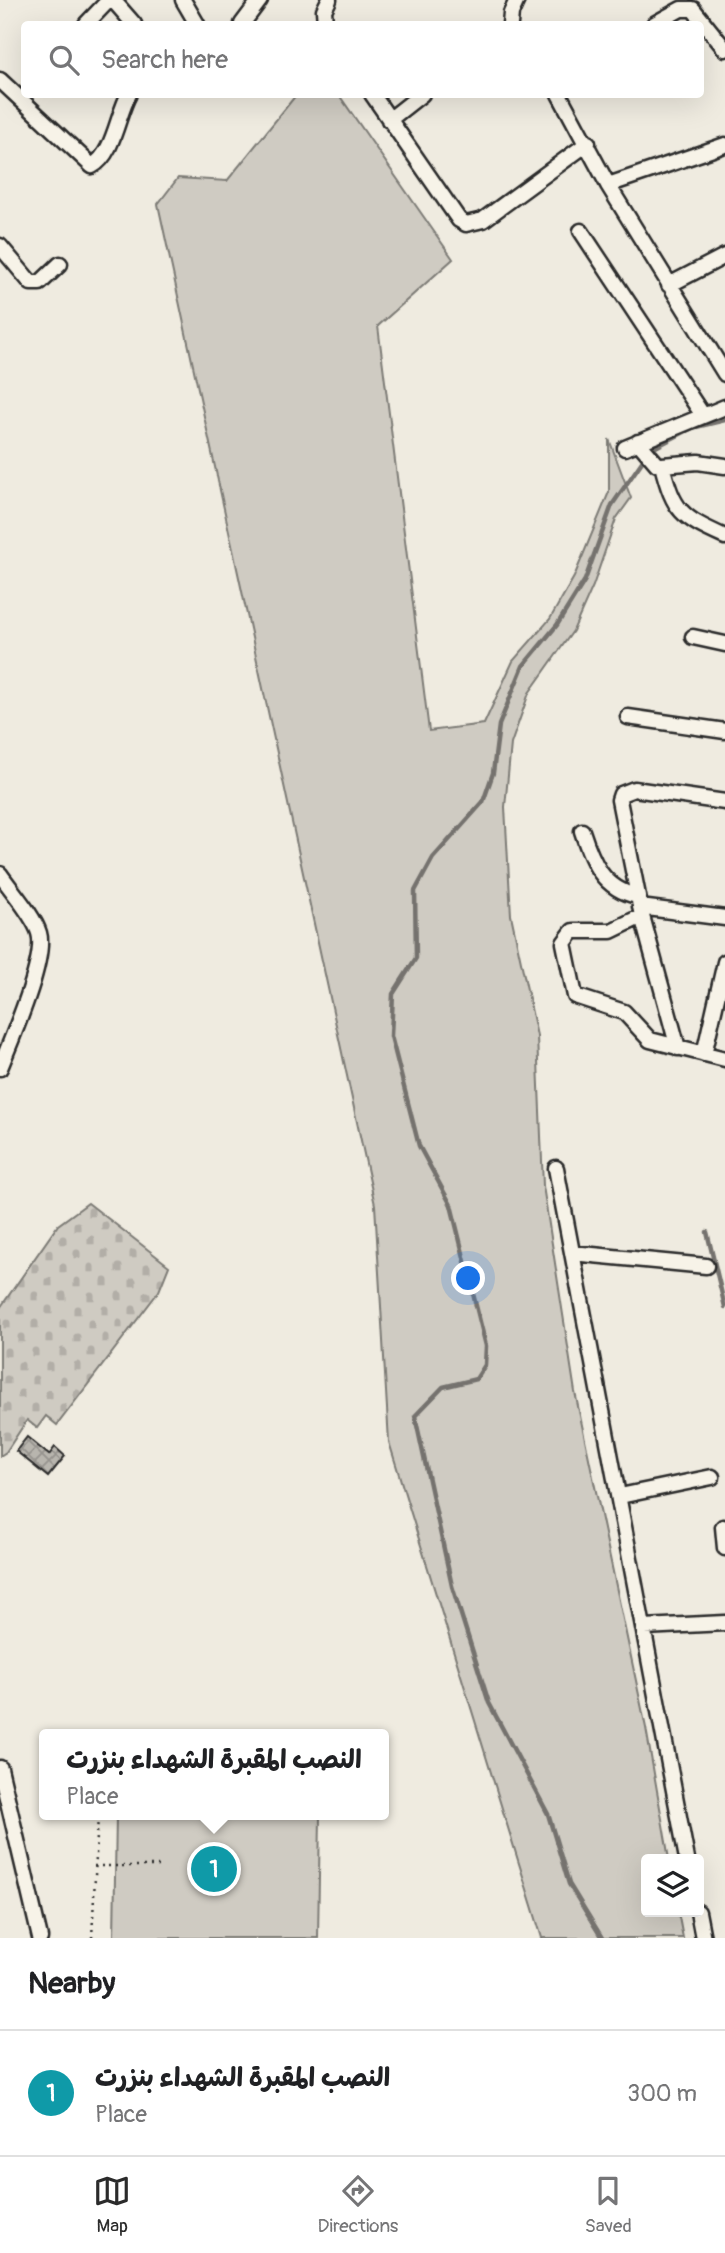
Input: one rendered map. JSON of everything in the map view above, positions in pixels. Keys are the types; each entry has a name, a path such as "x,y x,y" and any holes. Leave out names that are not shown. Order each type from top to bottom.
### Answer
{"street":[{"path":"89,21 111,0 131,21"},
{"path":"183,0 195,21"},
{"path":"244,21 260,0"},
{"path":"326,21 324,10 329,0"},
{"path":"510,21 510,13 517,0"},
{"path":"659,21 681,9 693,9 703,21"},
{"path":"704,23 725,49"},
{"path":"0,80 21,94"},
{"path":"25,98 92,166 99,160 114,134 128,98"},
{"path":"375,98 466,224 483,220 588,143"},
{"path":"389,120 417,98"},
{"path":"561,98 588,143 608,185 669,285 722,364"},
{"path":"608,185 725,145"},
{"path":"581,232 702,414"},
{"path":"0,246 31,283 40,283 60,264"},
{"path":"669,285 725,256"},
{"path":"725,407 702,414 635,447 659,464 677,509 725,537"},
{"path":"659,464 698,462 725,466"},
{"path":"694,637 725,644"},
{"path":"628,717 725,731"},
{"path":"678,1048 639,909 618,809 621,794 635,789 725,802"},
{"path":"582,831 592,857 607,883 639,909 725,918"},
{"path":"0,874 39,931 41,946 28,996 0,1068"},
{"path":"639,909 619,927 603,932 573,931 566,937 564,943 572,991 582,1000 624,1012 643,1036 678,1048 725,1059"},
{"path":"704,1054 725,962"},
{"path":"556,1168 686,1854"},
{"path":"572,1253 706,1266"},
{"path":"620,1496 712,1477"},
{"path":"723,1527 725,1548"},
{"path":"644,1627 725,1623"},
{"path":"0,1768 40,1938"},
{"path":"699,1917 703,1938"}],"path":[{"path":"92,1938 98,1820"},
{"path":"94,1866 163,1866"}],"green space":[{"path":"294,98 341,98 453,259 378,326 429,731 484,724 513,661 550,619 574,577 609,492 609,439 631,498 616,519 593,586 573,631 529,693 511,744 505,807 511,915 537,1036 543,1186 575,1392 646,1728 668,1854 641,1854 641,1917 679,1917 683,1938 542,1938 389,1442 375,1205 158,204 178,178 227,181"},
{"path":"88,1203 169,1266 159,1291 57,1425 46,1416 37,1428 27,1420 6,1452 0,1456 0,1308 58,1225"},
{"path":"116,1820 320,1820 318,1938 114,1938"}],"building":[{"path":"27,1437 49,1455 55,1447 65,1456 48,1477 16,1451"}],"waterway":[{"path":"602,1938 569,1884 548,1814 489,1703 452,1586 415,1416 443,1387 476,1379 485,1365 486,1346 451,1205 419,1146 391,1036 393,994 416,958 415,891 433,858 483,802 493,773 499,725 523,666 557,625 585,580 612,505 650,450 692,428 725,420"},
{"path":"707,1232 725,1307"}],"place":[{"name":"النصب المقبرة الشهداء بنزرت","path":"214,1869"}]}
